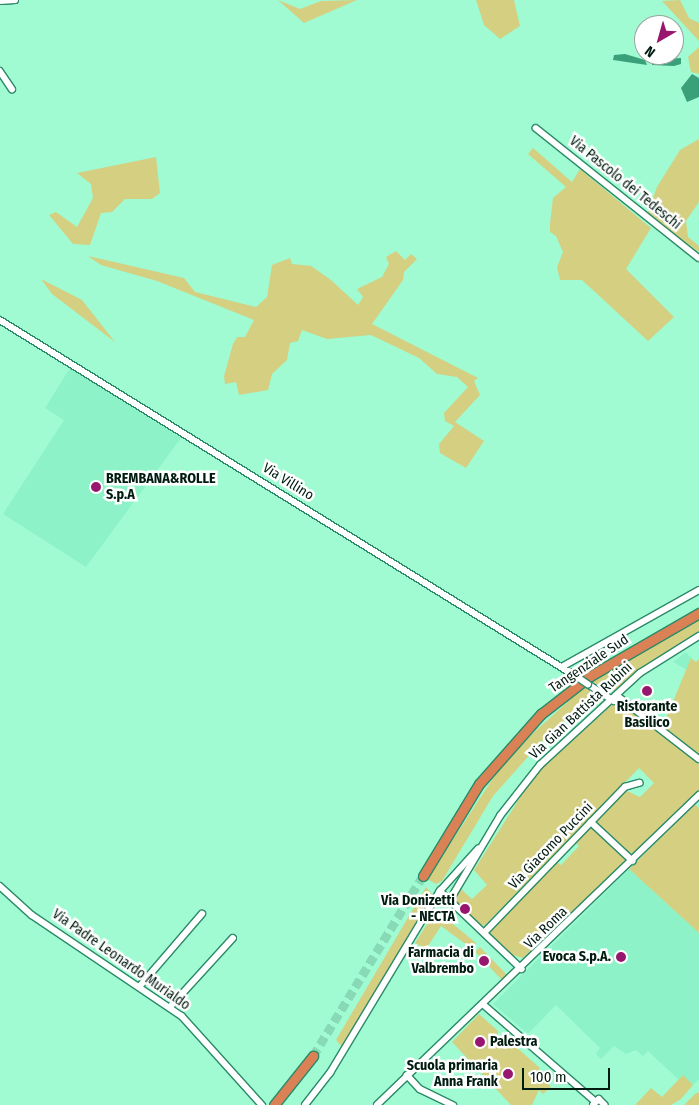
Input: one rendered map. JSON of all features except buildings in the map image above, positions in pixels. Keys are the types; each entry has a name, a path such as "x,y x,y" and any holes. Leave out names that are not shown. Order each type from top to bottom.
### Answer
{"highway":[{"name":"Tangenziale Sud","path":"423,876 479,784 541,714 590,676 699,614"},
{"path":"274,1105 313,1056"}],"street":[{"path":"0,1 15,0"},
{"path":"0,71 12,89"},
{"name":"Via Pascolo dei Tedeschi","path":"536,128 699,258"},
{"name":"Via Villino","path":"0,320 616,699 699,760"},
{"path":"562,667 699,590"},
{"name":"Via Gian Battista Rubini","path":"450,900 483,844 540,765 616,699 640,673 699,636"},
{"name":"Via Giacomo Puccini","path":"484,932 625,787 639,783"},
{"name":"Via Roma","path":"377,1105 522,969 697,800"},
{"path":"591,822 633,861"},
{"path":"305,1105 330,1073 440,891 455,870 483,844"},
{"name":"Via Padre Leonardo Murialdo","path":"0,886 32,914 170,1007 224,1060 262,1105"},
{"path":"440,891 522,969"},
{"path":"140,986 202,914"},
{"path":"170,1007 233,938"},
{"path":"483,1004 594,1103 601,1100 605,1105"},
{"path":"407,1075 420,1089 453,1105"}],"shaded area":[{"path":"278,0 300,9 321,1 357,0 304,23"},
{"path":"476,0 514,0 520,26 500,39 484,25"},
{"path":"680,0 689,18 699,23 699,41 684,25 684,15 675,15 662,1"},
{"path":"699,47 699,74 691,72 688,57"},
{"path":"625,54 634,57 634,63 613,60 614,55"},
{"path":"692,74 699,78 699,97 687,102 681,88"},
{"path":"699,139 699,202 686,221 688,237 699,246 699,252 647,215 657,187 680,150"},
{"path":"533,148 572,182 580,169 651,228 626,269 674,317 648,341 582,280 560,280 557,267 563,252 556,236 550,232 550,224 553,198 566,187 528,154"},
{"path":"156,157 160,193 152,199 125,199 112,212 101,213 90,245 73,244 49,215 56,212 77,227 93,198 91,184 77,173"},
{"path":"396,251 405,260 411,254 417,259 404,272 403,280 372,324 478,378 474,381 480,395 455,422 484,441 466,468 440,453 439,444 454,426 445,421 444,413 468,387 457,377 437,374 419,358 371,335 327,339 302,330 298,341 290,343 287,360 272,374 268,390 239,395 236,382 225,384 224,376 233,344 237,337 245,337 254,320 157,281 101,265 88,256 184,278 195,292 256,307 267,297 272,265 290,258 292,264 311,266 331,280 358,305 363,297 357,289 382,277 389,264 386,257"},
{"path":"41,279 82,300 115,342 52,294"},
{"path":"70,368 181,438 86,567 3,514 64,420 45,408"},
{"path":"699,618 699,632 637,672 621,689 610,691 592,682"},
{"path":"686,652 691,658 687,670 673,662"},
{"path":"691,658 696,662 699,659 699,756 662,728"},
{"path":"584,687 599,695 601,705 592,697 551,731 493,796 442,881 436,884 427,879 507,757"},
{"path":"613,704 627,705 699,764 699,790 536,952 532,949 523,958 512,955 488,932 557,862 561,865 579,846 576,843 584,833 625,790 640,797 654,783 639,768 485,925 480,926 454,901 461,889 472,899 487,885 474,870 535,774"},
{"path":"695,804 699,808 699,933 629,869"},
{"path":"629,869 699,933 699,1079 693,1085 683,1076 679,1080 648,1051 643,1056 636,1050 626,1054 614,1046 601,1059 596,1054 600,1048 556,1005 528,1034 493,1004"},
{"path":"426,887 432,894 426,908 342,1047 336,1040"},
{"path":"436,910 476,943 471,948 441,926 426,949 415,943"},
{"path":"480,947 508,976 503,981 475,952"},
{"path":"479,1014 498,1031 498,1038 502,1035 506,1039 497,1051 508,1040 540,1068 539,1073 551,1087 543,1094 539,1090 532,1105 511,1105 452,1042"},
{"path":"683,1075 693,1085 681,1099 671,1105 635,1105 651,1088 662,1097"},
{"path":"699,1092 699,1105 684,1105 695,1094"}],"tunnel":[{"path":"313,1056 423,876"}],"place":[{"name":"BREMBANA&ROLLE S.p.A","path":"96,487"},
{"name":"Ristorante Basilico","path":"647,691"},
{"name":"Via Donizetti - NECTA","path":"465,909"},
{"name":"Evoca S.p.A.","path":"621,957"},
{"name":"Farmacia di Valbrembo","path":"484,961"},
{"name":"Palestra","path":"480,1042"},
{"name":"Scuola primaria Anna Frank","path":"508,1074"}]}
